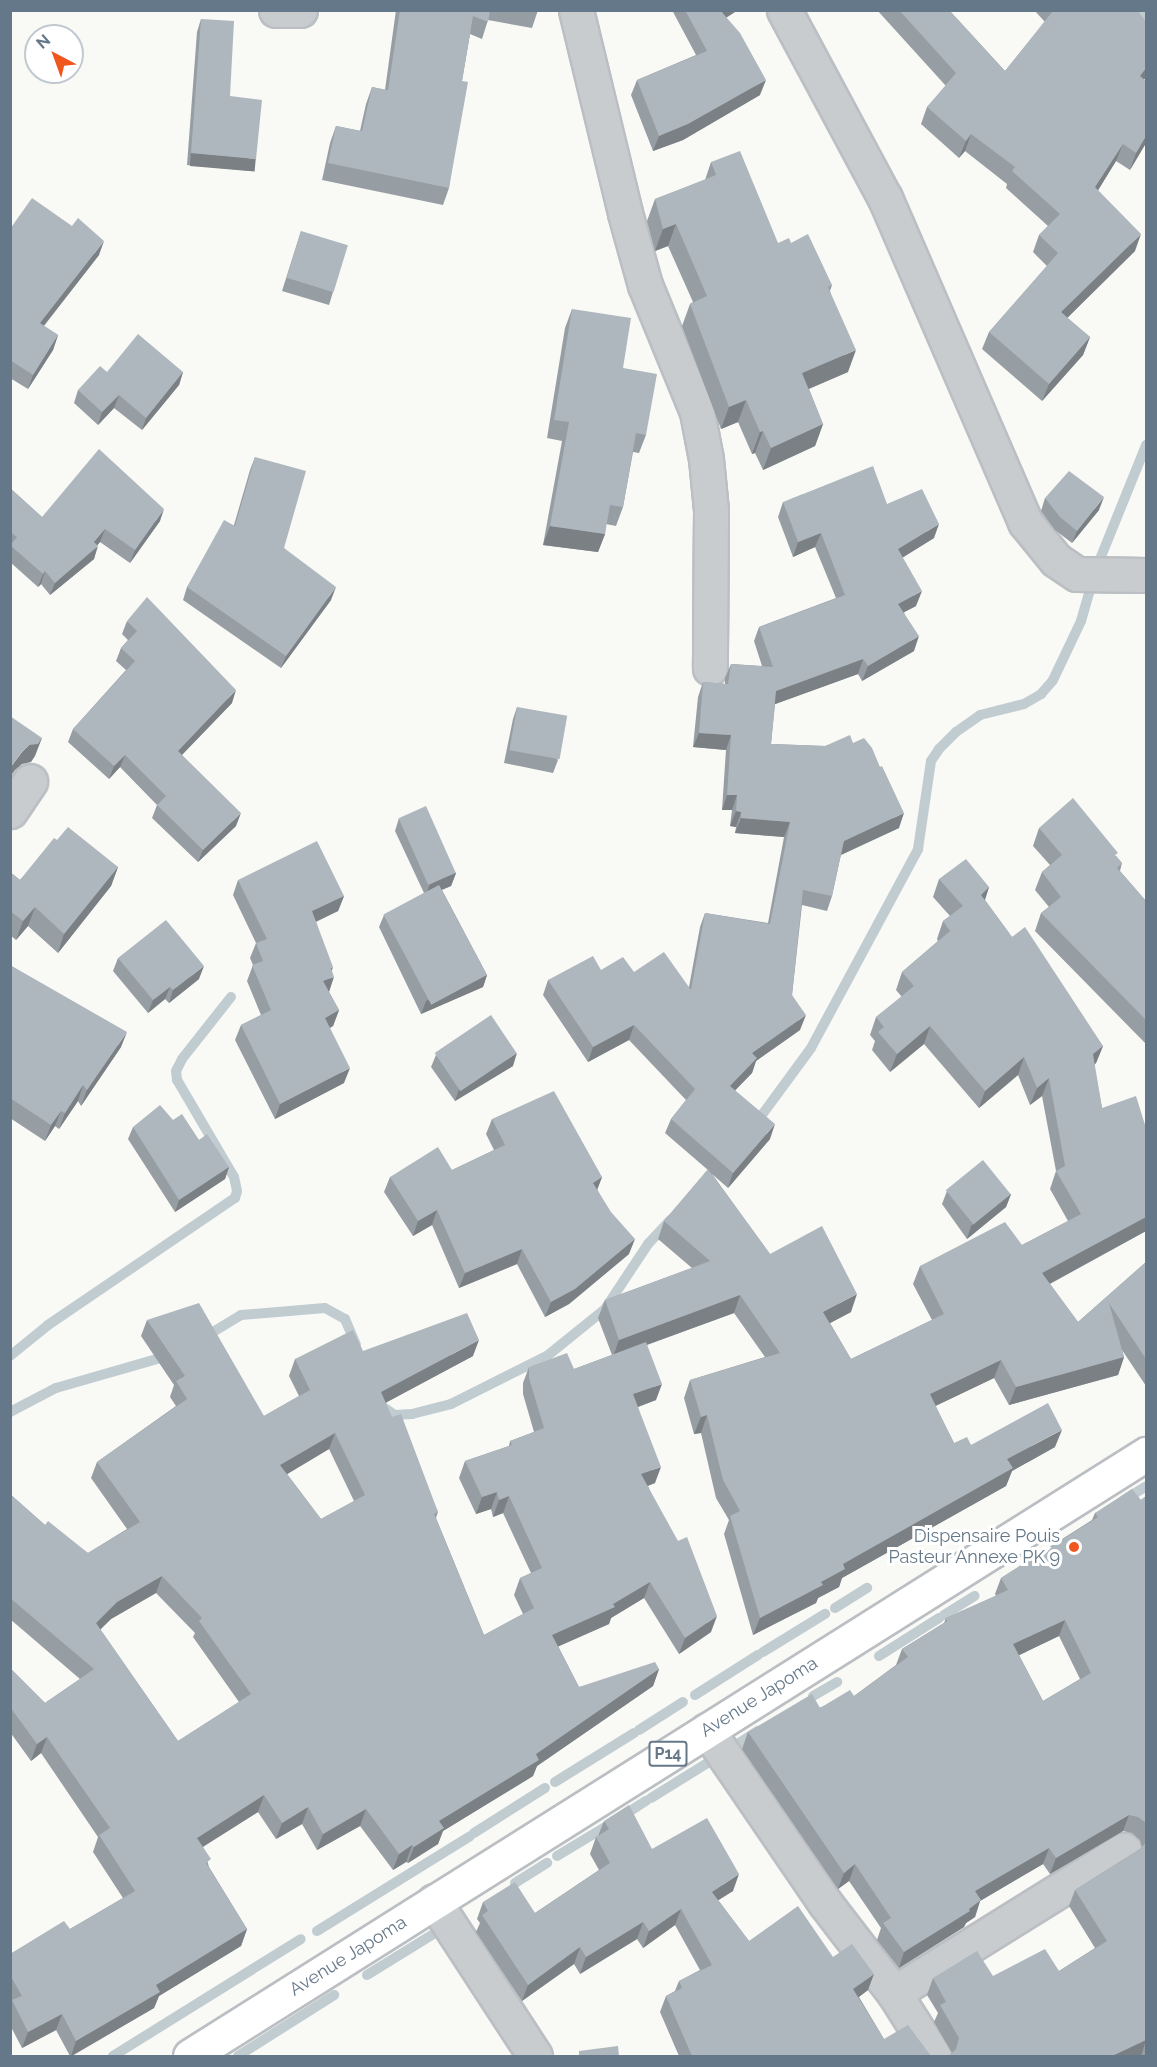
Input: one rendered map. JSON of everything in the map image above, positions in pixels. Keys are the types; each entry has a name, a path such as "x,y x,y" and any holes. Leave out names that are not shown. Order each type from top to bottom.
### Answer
{"main road":[{"name":"Avenue Japoma","path":"190,2056 1146,1454"}],"street":[{"path":"276,10 300,10"},
{"path":"576,10 625,213 645,285 697,412 706,459 711,510 710,668"},
{"path":"784,10 885,198 1025,522 1056,560 1077,574 1146,575"},
{"path":"10,811 30,781"},
{"path":"707,1730 825,1904 894,1993 934,2056"},
{"path":"894,1993 1124,1850"},
{"path":"435,1901 535,2056"}],"building":[{"path":"400,10 490,10 488,22 473,16 462,81 468,82 449,188 328,163 336,126 362,131 372,87 388,90"},
{"path":"685,10 720,10 740,33 766,80 688,124 659,136 637,80 707,51"},
{"path":"899,10 949,10 1005,71 1052,12 1051,10 1137,10 1146,22 1146,68 1140,76 1146,81 1146,136 1136,153 1123,144 1095,187 1141,234 1061,312 1090,337 1049,384 989,332 1058,253 1039,235 1060,214 1012,171 1015,167 971,134 966,141 927,107 956,73"},
{"path":"201,19 234,21 230,96 262,100 256,159 191,153"},
{"path":"740,151 778,243 789,238 791,243 808,234 832,285 828,287 856,350 802,373 823,424 771,448 763,431 760,432 746,400 729,407 690,304 707,296 676,224 663,229 655,199 716,175 711,162"},
{"path":"32,198 72,226 78,218 104,241 40,323 58,335 33,375 10,360 10,229"},
{"path":"301,231 348,245 334,292 287,278"},
{"path":"572,309 631,318 623,368 657,374 646,435 636,433 623,507 610,505 605,534 550,526 569,422 554,420"},
{"path":"138,334 183,372 146,418 119,395 102,412 78,390 100,366 107,372"},
{"path":"99,449 164,509 135,550 105,529 94,542 98,546 55,583 45,571 43,574 10,545 17,537 10,532 10,488 42,517"},
{"path":"255,457 306,471 284,548 336,587 286,656 187,587 224,520 235,526"},
{"path":"873,466 887,504 922,489 939,524 898,549 922,591 898,604 919,636 868,666 863,659 776,691 771,744 825,746 850,735 853,743 864,738 872,748 880,767 882,766 904,813 844,841 832,896 803,890 792,995 806,1015 752,1053 757,1058 730,1086 775,1124 733,1173 671,1119 695,1089 634,1025 593,1047 548,980 593,956 601,970 623,957 634,972 664,952 691,990 705,913 770,924 790,822 741,818 741,812 736,811 737,795 727,795 731,735 699,733 703,682 728,684 731,664 773,667 759,627 845,595 821,533 798,542 783,502"},
{"path":"1069,471 1104,497 1077,531 1060,517 1045,498"},
{"path":"147,597 236,690 178,751 241,813 203,850 157,805 166,796 125,755 114,766 73,729 135,661 121,648 137,631 127,621"},
{"path":"517,707 567,716 560,759 509,750"},
{"path":"10,716 42,738 38,744 29,745 10,768"},
{"path":"1073,798 1118,853 1115,855 1122,863 1117,868 1146,901 1146,1020 1041,913 1061,897 1042,872 1062,855 1039,828"},
{"path":"426,806 456,873 428,885 399,818"},
{"path":"68,827 118,867 64,934 35,907 23,921 10,911 10,872 20,880 54,838 57,840"},
{"path":"317,841 344,896 312,911 333,967 331,968 334,977 323,981 339,1010 325,1018 350,1068 280,1104 241,1025 271,1010 252,965 263,961 256,943 267,939 238,880"},
{"path":"966,859 989,887 981,895 1012,937 1025,927 1103,1046 1093,1054 1102,1108 1136,1096 1146,1128 1146,1217 1042,1273 1078,1322 1146,1262 1146,1359 1109,1303 1124,1357 1016,1387 1001,1360 930,1394 954,1443 967,1437 971,1445 1048,1403 1062,1430 1007,1459 1013,1468 843,1564 845,1569 821,1582 823,1585 760,1618 730,1516 740,1511 723,1480 707,1415 701,1417 690,1380 780,1353 740,1295 619,1340 605,1300 710,1261 664,1221 708,1169 770,1254 822,1226 857,1294 823,1312 851,1359 944,1314 920,1266 1005,1222 1022,1245 1081,1214 1056,1171 1065,1166 1049,1078 1037,1088 1024,1057 985,1091 930,1026 897,1054 878,1032 884,1027 876,1017 914,986 902,972 950,931 943,921 963,906 939,879"},
{"path":"439,885 487,975 431,1005 383,915"},
{"path":"166,920 204,966 173,990 170,987 153,1000 118,958"},
{"path":"10,965 127,1032 87,1090 83,1085 65,1113 61,1111 51,1125 10,1098"},
{"path":"491,1015 517,1053 460,1091 435,1053"},
{"path":"554,1091 602,1177 593,1183 611,1212 635,1239 575,1289 551,1302 522,1249 465,1273 437,1210 418,1221 390,1177 438,1147 452,1170 505,1145 492,1119"},
{"path":"160,1105 173,1120 182,1114 199,1140 207,1134 229,1167 179,1200 133,1127"},
{"path":"983,1160 1011,1194 973,1224 946,1190"},
{"path":"199,1303 264,1416 310,1390 295,1359 353,1330 363,1351 467,1313 479,1340 381,1392 392,1417 401,1414 438,1512 434,1514 484,1635 534,1608 520,1578 542,1568 509,1496 499,1500 497,1492 482,1497 465,1461 512,1445 510,1441 544,1428 529,1378 529,1367 567,1353 574,1369 646,1342 662,1384 633,1394 661,1467 641,1474 678,1541 687,1537 717,1616 685,1638 650,1582 613,1604 615,1607 552,1635 579,1687 655,1662 659,1669 536,1754 539,1760 439,1821 444,1828 399,1854 366,1809 323,1834 308,1807 282,1823 264,1795 197,1838 211,1859 206,1863 247,1929 156,1985 160,1992 76,2041 62,2014 28,2032 12,2000 22,1996 10,1975 10,1954 64,1921 70,1929 135,1891 99,1835 110,1828 47,1737 37,1744 10,1707 10,1668 45,1703 94,1669 10,1598 10,1494 45,1525 48,1521 88,1553 140,1522 97,1462 187,1399 176,1381 185,1376 147,1320","holes":["335,1433 365,1495 321,1519 280,1465","162,1576 202,1618 199,1621 251,1694 178,1741 96,1623 117,1602"]},
{"path":"1132,1489 1141,1500 1146,1496 1146,1823 1138,1817 1129,1815 1056,1858 1049,1848 975,1891 981,1900 969,1909 970,1911 904,1952 883,1923 891,1918 855,1864 844,1873 748,1732 812,1694 820,1708 850,1690 854,1696 908,1657 902,1649 947,1621 946,1618 1008,1590 1001,1578 1098,1517 1095,1513","holes":["1065,1620 1091,1673 1043,1701 1013,1644"]},
{"path":"629,1805 652,1849 707,1818 739,1874 712,1892 749,1941 798,1906 833,1957 852,1944 874,1974 853,1989 884,2039 908,2025 931,2056 692,2056 666,1996 682,1988 679,1981 712,1965 681,1909 649,1931 643,1922 586,1957 580,1947 528,1985 482,1915 488,1911 483,1902 515,1882 535,1913 610,1863 596,1837 609,1829 604,1821"},
{"path":"1146,1842 1146,2040 1112,2056 949,2056 956,2049 959,2038 940,2005 946,2002 933,1978 977,1951 993,1976 1045,1949 1059,1971 1107,1941 1075,1890 1140,1849"},
{"path":"618,2046 619,2056 579,2056 579,2051"}],"waterway":[{"path":"1138,10 1146,20"},
{"path":"756,1123 811,1048 918,849 931,761 939,749 956,732 980,715 1024,704 1041,694 1053,680 1081,621 1096,569 1146,445"},
{"path":"10,1356 48,1325 235,1198 237,1191 234,1177 177,1080 176,1071 182,1059 231,997"},
{"path":"380,1400 383,1407 395,1415 412,1414 451,1404 547,1356 605,1309 648,1244 670,1220"},
{"path":"203,1338 241,1315 325,1308 345,1319 356,1345"},
{"path":"10,1412 56,1388 171,1355"},
{"path":"1124,1500 1146,1486"},
{"path":"835,1608 867,1588"},
{"path":"944,1615 974,1596"},
{"path":"763,1652 825,1614"},
{"path":"879,1656 939,1618"},
{"path":"695,1695 758,1655"},
{"path":"813,1696 837,1682"},
{"path":"639,1730 683,1702"},
{"path":"733,1747 758,1731"},
{"path":"555,1782 634,1733"},
{"path":"651,1798 714,1759"},
{"path":"474,1833 545,1788"},
{"path":"621,1817 646,1801"},
{"path":"557,1856 610,1824"},
{"path":"317,1931 470,1836"},
{"path":"515,1883 547,1863"},
{"path":"367,1975 443,1928"},
{"path":"113,2056 301,1939"},
{"path":"238,2056 334,1995"}],"place":[{"name":"Dispensaire Pouis Pasteur Annexe PK 9","path":"1074,1547"}]}
